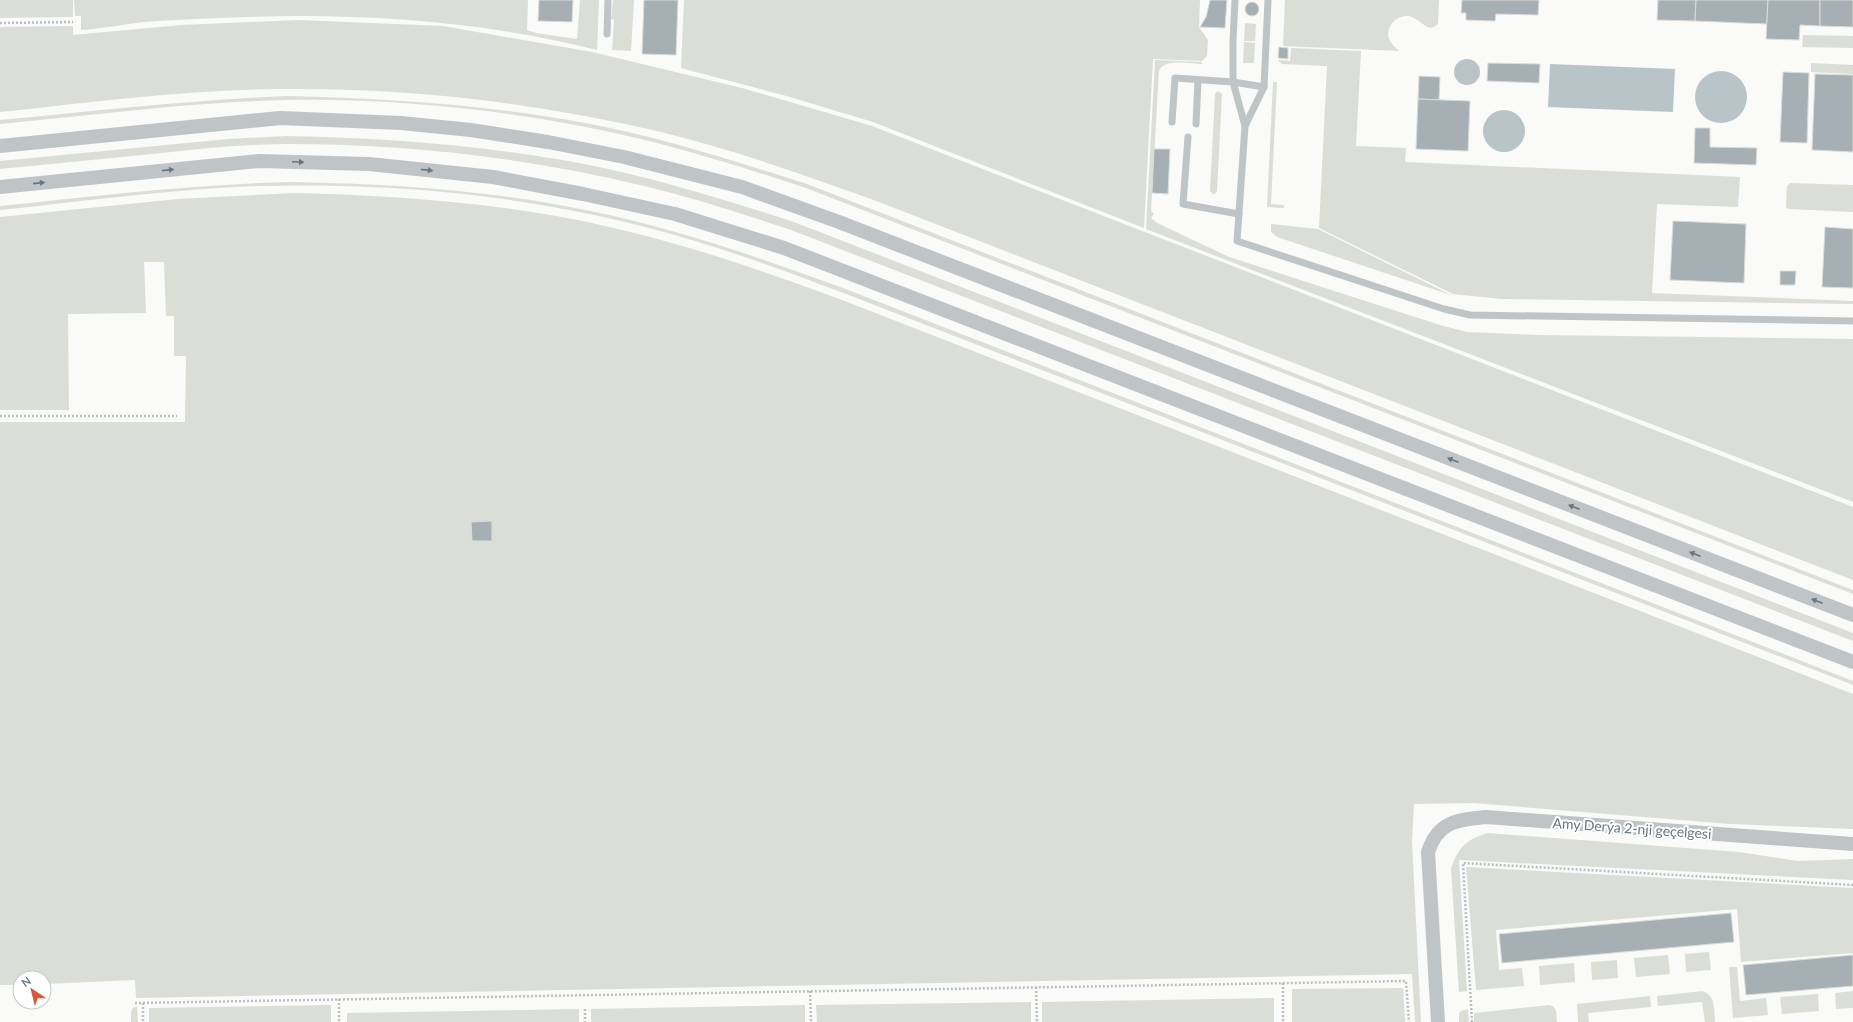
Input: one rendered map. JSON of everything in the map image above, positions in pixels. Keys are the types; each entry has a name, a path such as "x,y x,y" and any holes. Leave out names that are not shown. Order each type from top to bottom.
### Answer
{"street":[{"path":"0,146 280,118 401,123 471,130 548,142 624,157 742,187 831,220 1853,615"},
{"path":"0,187 259,161 369,164 493,177 675,214 784,248 1853,662"},
{"name":"Amy Derýa 2-nji geçelgesi","path":"1438,1022 1428,852 1432,838 1442,828 1456,820 1486,817 1853,844"}],"lane":[{"path":"607,34 608,0"},
{"path":"1235,0 1233,82 1245,126 1237,241 1464,314 1485,317 1853,321"},
{"path":"1245,126 1264,87 1268,0"},
{"path":"1172,122 1174,79 1176,77 1233,82 1264,87"},
{"path":"1196,124 1198,80"},
{"path":"1188,137 1183,204 1239,214"}],"path":[{"path":"0,23 73,22"},
{"path":"0,416 177,416"},
{"path":"1472,1022 1463,863 1853,884"},
{"path":"135,1003 1406,980 1409,1022"},
{"path":"1283,983 1283,1022"},
{"path":"1036,987 1037,1022"},
{"path":"810,991 811,1022"},
{"path":"339,999 339,1022"},
{"path":"143,1003 143,1022"},
{"path":"585,1009 585,1022"}],"shaded area":[{"path":"0,0 73,0 73,17 0,18"},
{"path":"74,0 528,0 527,30 536,33 577,39 580,0 599,0 597,50 551,39 504,31 410,20 362,17 267,16 191,19 144,22 81,30 81,16 75,16"},
{"path":"613,0 634,0 631,51 612,50 614,20 611,19"},
{"path":"684,0 1200,0 1199,27 1208,40 1207,56 1202,61 1153,59 1144,228 873,122 790,97 681,68"},
{"path":"1285,0 1439,0 1438,24 1430,28 1414,18 1408,16 1399,17 1390,26 1388,35 1391,42 1399,51 1283,46"},
{"path":"298,20 443,26 592,52 742,88 872,126 1853,507 1853,580 879,202 744,155 689,139 615,122 522,105 475,99 381,91 334,89 215,91 0,112 0,27 73,26 73,35 181,25"},
{"path":"1245,23 1256,24 1255,41 1244,41"},
{"path":"1803,35 1853,36 1853,48 1802,47"},
{"path":"1244,42 1255,43 1254,63 1243,63"},
{"path":"1291,48 1361,51 1356,146 1406,148 1405,162 1740,177 1738,207 1657,204 1652,293 1853,301 1853,304 1502,299 1453,294 1319,228 1327,66 1282,64 1278,60 1290,61"},
{"path":"1467,59 1476,63 1480,72 1476,81 1467,85 1458,81 1454,72 1458,63"},
{"path":"1155,60 1202,62 1202,64 1173,63 1162,66 1159,70 1151,211 1154,214 1151,218 1157,223 1229,257 1440,325 1467,332 1540,335 1853,339 1853,502 1146,229"},
{"path":"1811,63 1853,65 1853,74 1811,72"},
{"path":"1550,64 1675,69 1673,112 1548,107"},
{"path":"1721,71 1731,73 1739,79 1745,87 1747,97 1745,107 1739,115 1731,121 1721,123 1711,121 1703,115 1697,107 1695,97 1697,87 1703,79 1711,73"},
{"path":"1273,82 1277,82 1271,204 1284,205 1284,208 1267,207"},
{"path":"1218,91 1222,94 1217,191 1214,195 1210,191 1215,94"},
{"path":"287,96 400,101 474,107 511,111 585,123 669,142 807,184 1853,590 1853,594 806,188 751,170 657,143 612,132 520,116 426,105 333,100 215,103 0,124 0,120 179,103"},
{"path":"1500,110 1508,110 1516,113 1522,119 1525,131 1522,143 1516,149 1508,152 1500,152 1492,149 1486,143 1483,135 1483,127 1486,119 1492,113"},
{"path":"287,136 397,141 470,147 506,151 579,163 660,182 794,222 1853,633 1853,641 791,230 718,206 644,186 600,176 512,160 468,154 334,145 272,144 238,146 0,169 0,161 228,139"},
{"path":"292,182 403,186 513,197 619,217 716,244 843,288 1853,681 1853,685 841,292 732,253 639,225 526,202 468,194 352,186 294,185 206,189 0,210 0,206 146,191 219,185"},
{"path":"1790,183 1853,185 1853,212 1788,209 1786,207 1787,186"},
{"path":"294,193 416,199 508,208 576,220 652,237 764,272 837,298 1853,694 1853,829 1730,824 1473,803 1414,804 1412,841 1421,1022 1415,1022 1412,974 136,998 135,980 52,984 52,970 12,970 12,985 0,985 0,422 185,422 186,356 174,356 174,316 166,316 164,262 144,262 146,313 68,314 69,410 0,410 0,217 178,199"},
{"path":"1271,224 1318,229 1451,295 1277,237 1271,232"},
{"path":"1488,833 1739,852 1798,861 1853,859 1853,880 1459,860 1467,991 1459,992 1451,869 1457,855 1464,845 1474,838"},
{"path":"1466,867 1853,888 1853,953 1741,962 1737,909 1496,930 1499,970 1522,968 1524,986 1476,990"},
{"path":"1709,952 1711,970 1686,972 1685,954"},
{"path":"1668,955 1670,974 1636,977 1634,958"},
{"path":"1617,960 1618,978 1592,980 1591,962"},
{"path":"1574,963 1575,982 1540,985 1539,966"},
{"path":"1729,967 1737,967 1740,1001 1766,998 1768,1015 1733,1018"},
{"path":"1403,988 1405,1022 1292,1022 1292,989"},
{"path":"1702,991 1707,993 1712,999 1715,1022 1705,1022 1702,1002 1658,1006 1657,996"},
{"path":"1853,991 1853,1008 1836,1009 1835,993"},
{"path":"1818,994 1819,1011 1782,1014 1780,997"},
{"path":"1650,996 1651,1007 1588,1013 1589,1022 1578,1022 1577,1004"},
{"path":"1274,998 1274,1022 1042,1022 1042,1002"},
{"path":"1031,1002 1031,1022 817,1022 816,1005"},
{"path":"331,1005 331,1022 149,1022 149,1008"},
{"path":"805,1005 805,1022 591,1022 591,1009"},
{"path":"1549,1005 1555,1009 1557,1022 1474,1022 1474,1013"},
{"path":"137,1006 138,1022 131,1022 131,1012 133,1008"},
{"path":"579,1009 579,1022 347,1022 347,1013"},
{"path":"1468,1009 1469,1022 1459,1022 1459,1014 1461,1011"}],"building":[{"path":"539,0 573,0 572,22 538,21"},
{"path":"644,0 678,0 676,55 642,54"},
{"path":"1210,0 1227,0 1225,28 1200,27 1206,17"},
{"path":"1462,0 1539,0 1538,15 1496,14 1495,21 1466,20 1466,13 1461,13"},
{"path":"1658,0 1696,0 1695,21 1657,20"},
{"path":"1696,0 1768,0 1767,24 1695,21"},
{"path":"1768,0 1820,0 1820,26 1800,25 1799,40 1766,39"},
{"path":"1820,0 1853,0 1853,27 1820,26"},
{"path":"1252,2 1257,4 1259,9 1257,14 1252,16 1247,14 1245,9 1247,4"},
{"path":"1279,47 1288,48 1288,59 1278,58"},
{"path":"1488,63 1540,64 1539,83 1487,81"},
{"path":"1783,72 1809,73 1807,143 1780,142"},
{"path":"1815,74 1853,75 1853,152 1812,150"},
{"path":"1419,76 1440,77 1439,100 1418,99"},
{"path":"1418,99 1470,101 1468,151 1416,149"},
{"path":"1695,128 1710,128 1710,147 1757,148 1756,165 1694,163"},
{"path":"1154,149 1170,149 1168,194 1152,193"},
{"path":"1673,221 1746,224 1744,283 1670,280"},
{"path":"1825,227 1853,229 1853,288 1822,287"},
{"path":"1780,271 1796,271 1795,285 1780,285"},
{"path":"492,521 492,541 472,541 471,522"},
{"path":"1731,913 1734,942 1502,963 1499,934"},
{"path":"1853,955 1853,986 1746,995 1743,965"}]}
